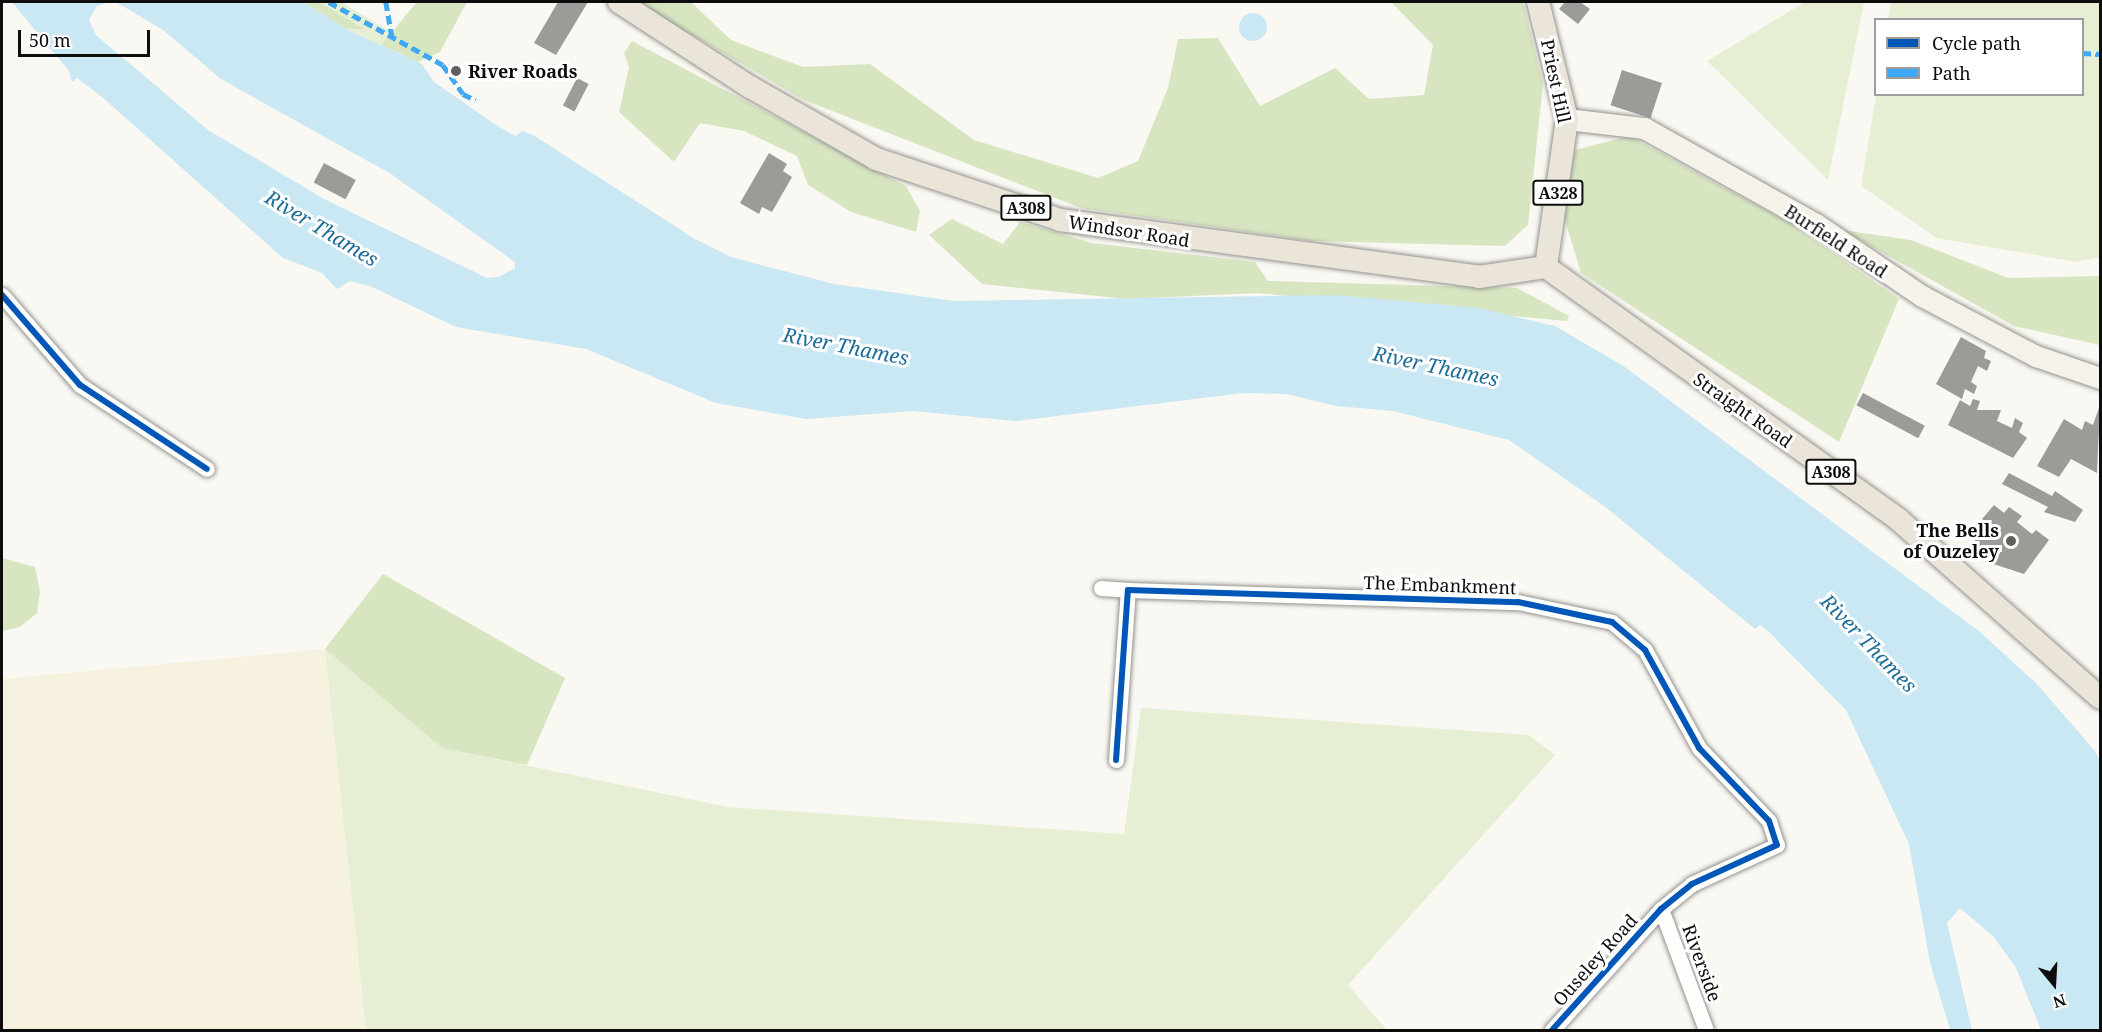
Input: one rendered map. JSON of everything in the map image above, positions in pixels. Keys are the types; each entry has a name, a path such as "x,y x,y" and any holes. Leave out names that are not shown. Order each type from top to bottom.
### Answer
{"main road":[{"name":"Windsor Road","path":"619,2 750,87 876,159 1060,220 1479,277 1546,267"},
{"name":"Priest Hill","path":"1538,2 1568,119 1546,267"},
{"name":"Burfield Road","path":"1568,119 1644,128 1816,224 1922,296 2036,356 2100,378"},
{"name":"Straight Road","path":"1546,267 1899,520 2100,698"}],"street":[{"path":"2,295 80,385 207,469"},
{"path":"1101,588 1128,591 1116,760"},
{"name":"The Embankment","path":"1128,591 1518,602 1612,622 1645,650 1699,748 1768,821 1777,845 1692,884 1661,909"},
{"name":"Ouseley Road","path":"1552,1030 1661,909"},
{"name":"Riverside","path":"1661,909 1706,1030"}],"shaded area":[{"path":"325,649 366,1030 2,1030 2,679"}],"green space":[{"path":"303,2 319,2 364,29 346,29"},
{"path":"319,2 341,2 393,33 381,45 346,29 363,29"},
{"path":"417,2 467,2 440,52 418,62 381,45"},
{"path":"635,2 691,2 731,40 803,67 870,64 974,140 1098,178 1138,161 1168,88 1178,39 1218,38 1260,106 1335,68 1369,99 1424,95 1433,45 1391,2 1523,2 1543,84 1528,225 1505,246 1312,241 1081,208 804,100"},
{"path":"1805,2 1864,2 1828,180 1707,61"},
{"path":"1891,2 2100,2 2100,257 2077,262 1937,238 1861,186 1876,96 2084,96 2084,18 1888,18"},
{"path":"632,41 906,186 920,211 916,232 851,212 808,185 797,156 744,131 700,123 674,162 619,112 629,67 624,53"},
{"path":"1629,136 1793,225 1899,299 1839,442 1581,273 1563,214 1575,150"},
{"path":"952,219 1003,244 1020,222 1092,243 1255,262 1268,281 1517,288 1569,316 1567,321 1257,293 1126,299 982,284 929,235"},
{"path":"1842,230 1911,240 2008,278 2100,276 2100,345 2014,326"},
{"path":"2,558 35,567 40,592 37,613 20,627 2,631"},
{"path":"383,574 565,678 527,765 442,748 325,649"},
{"path":"325,649 442,748 728,807 1124,834 1141,708 1529,735 1555,755 1348,985 1387,1030 366,1030"}],"water":[{"name":"River Thames","path":"12,2 108,2 97,6 89,20 96,35 208,130 324,199 487,278 499,277 515,268 515,262 391,174 221,79 163,30 116,2 303,2 346,29 422,64 434,82 499,127 516,136 522,131 533,135 695,239 731,257 834,284 954,301 1334,295 1479,308 1555,326 1625,367 1980,632 2036,683 2095,751 2100,760 2100,1030 2041,1030 2016,968 1993,936 1960,908 1947,923 1972,1030 1950,1030 1930,963 1909,844 1846,710 1768,631 1760,625 1755,629 1604,506 1509,440 1393,411 1336,406 1287,394 1243,393 1015,421 913,411 806,419 716,403 586,349 456,327 370,286 350,281 337,289 322,273 283,258 101,96 77,78 72,82 69,71"},
{"path":"1253,13 1263,17 1267,27 1263,37 1253,41 1243,37 1239,27 1243,17"}],"building":[{"path":"558,2 588,2 556,55 534,43"},
{"path":"1565,2 1580,2 1590,9 1578,24 1559,9"},
{"path":"1622,70 1662,83 1651,118 1611,105"},
{"path":"577,78 589,84 575,112 563,106"},
{"path":"769,153 787,164 783,171 792,177 772,212 762,207 759,214 740,203"},
{"path":"324,163 356,180 345,199 314,182"},
{"path":"1961,337 1986,351 1984,358 1991,361 1987,371 1978,366 1971,382 1977,386 1974,394 1965,389 1962,399 1936,384"},
{"path":"1863,393 1925,426 1918,438 1856,405"},
{"path":"1973,399 1980,401 1977,410 2001,410 1997,421 2012,428 2015,418 2023,423 2019,432 2027,438 2013,458 1948,425 1960,400 1970,406"},
{"path":"2100,405 2097,473 2071,459 2059,477 2037,466 2064,419 2082,430 2085,421 2093,425"},
{"path":"2009,473 2052,496 2055,491 2083,510 2075,522 2044,512 2048,507 2002,484"},
{"name":"The Bells of Ouzeley","path":"1994,505 2004,513 2009,507 2022,516 2017,522 2032,534 2036,530 2049,540 2024,574 1975,558 1974,542 1987,524 1982,519"}],"marked path":[{"path":"329,2 443,65 463,94 476,100"},
{"path":"386,2 392,37"},
{"path":"2084,53 2100,54"}],"cycle path":[{"path":"2,295 80,385 207,469"},
{"path":"1116,760 1128,590 1518,602 1612,622 1645,650 1699,748 1769,821 1777,845 1692,884 1661,909 1552,1030"}],"place":[{"name":"River Roads","path":"456,71"},
{"name":"The Bells of Ouzeley","path":"2011,541"}]}
